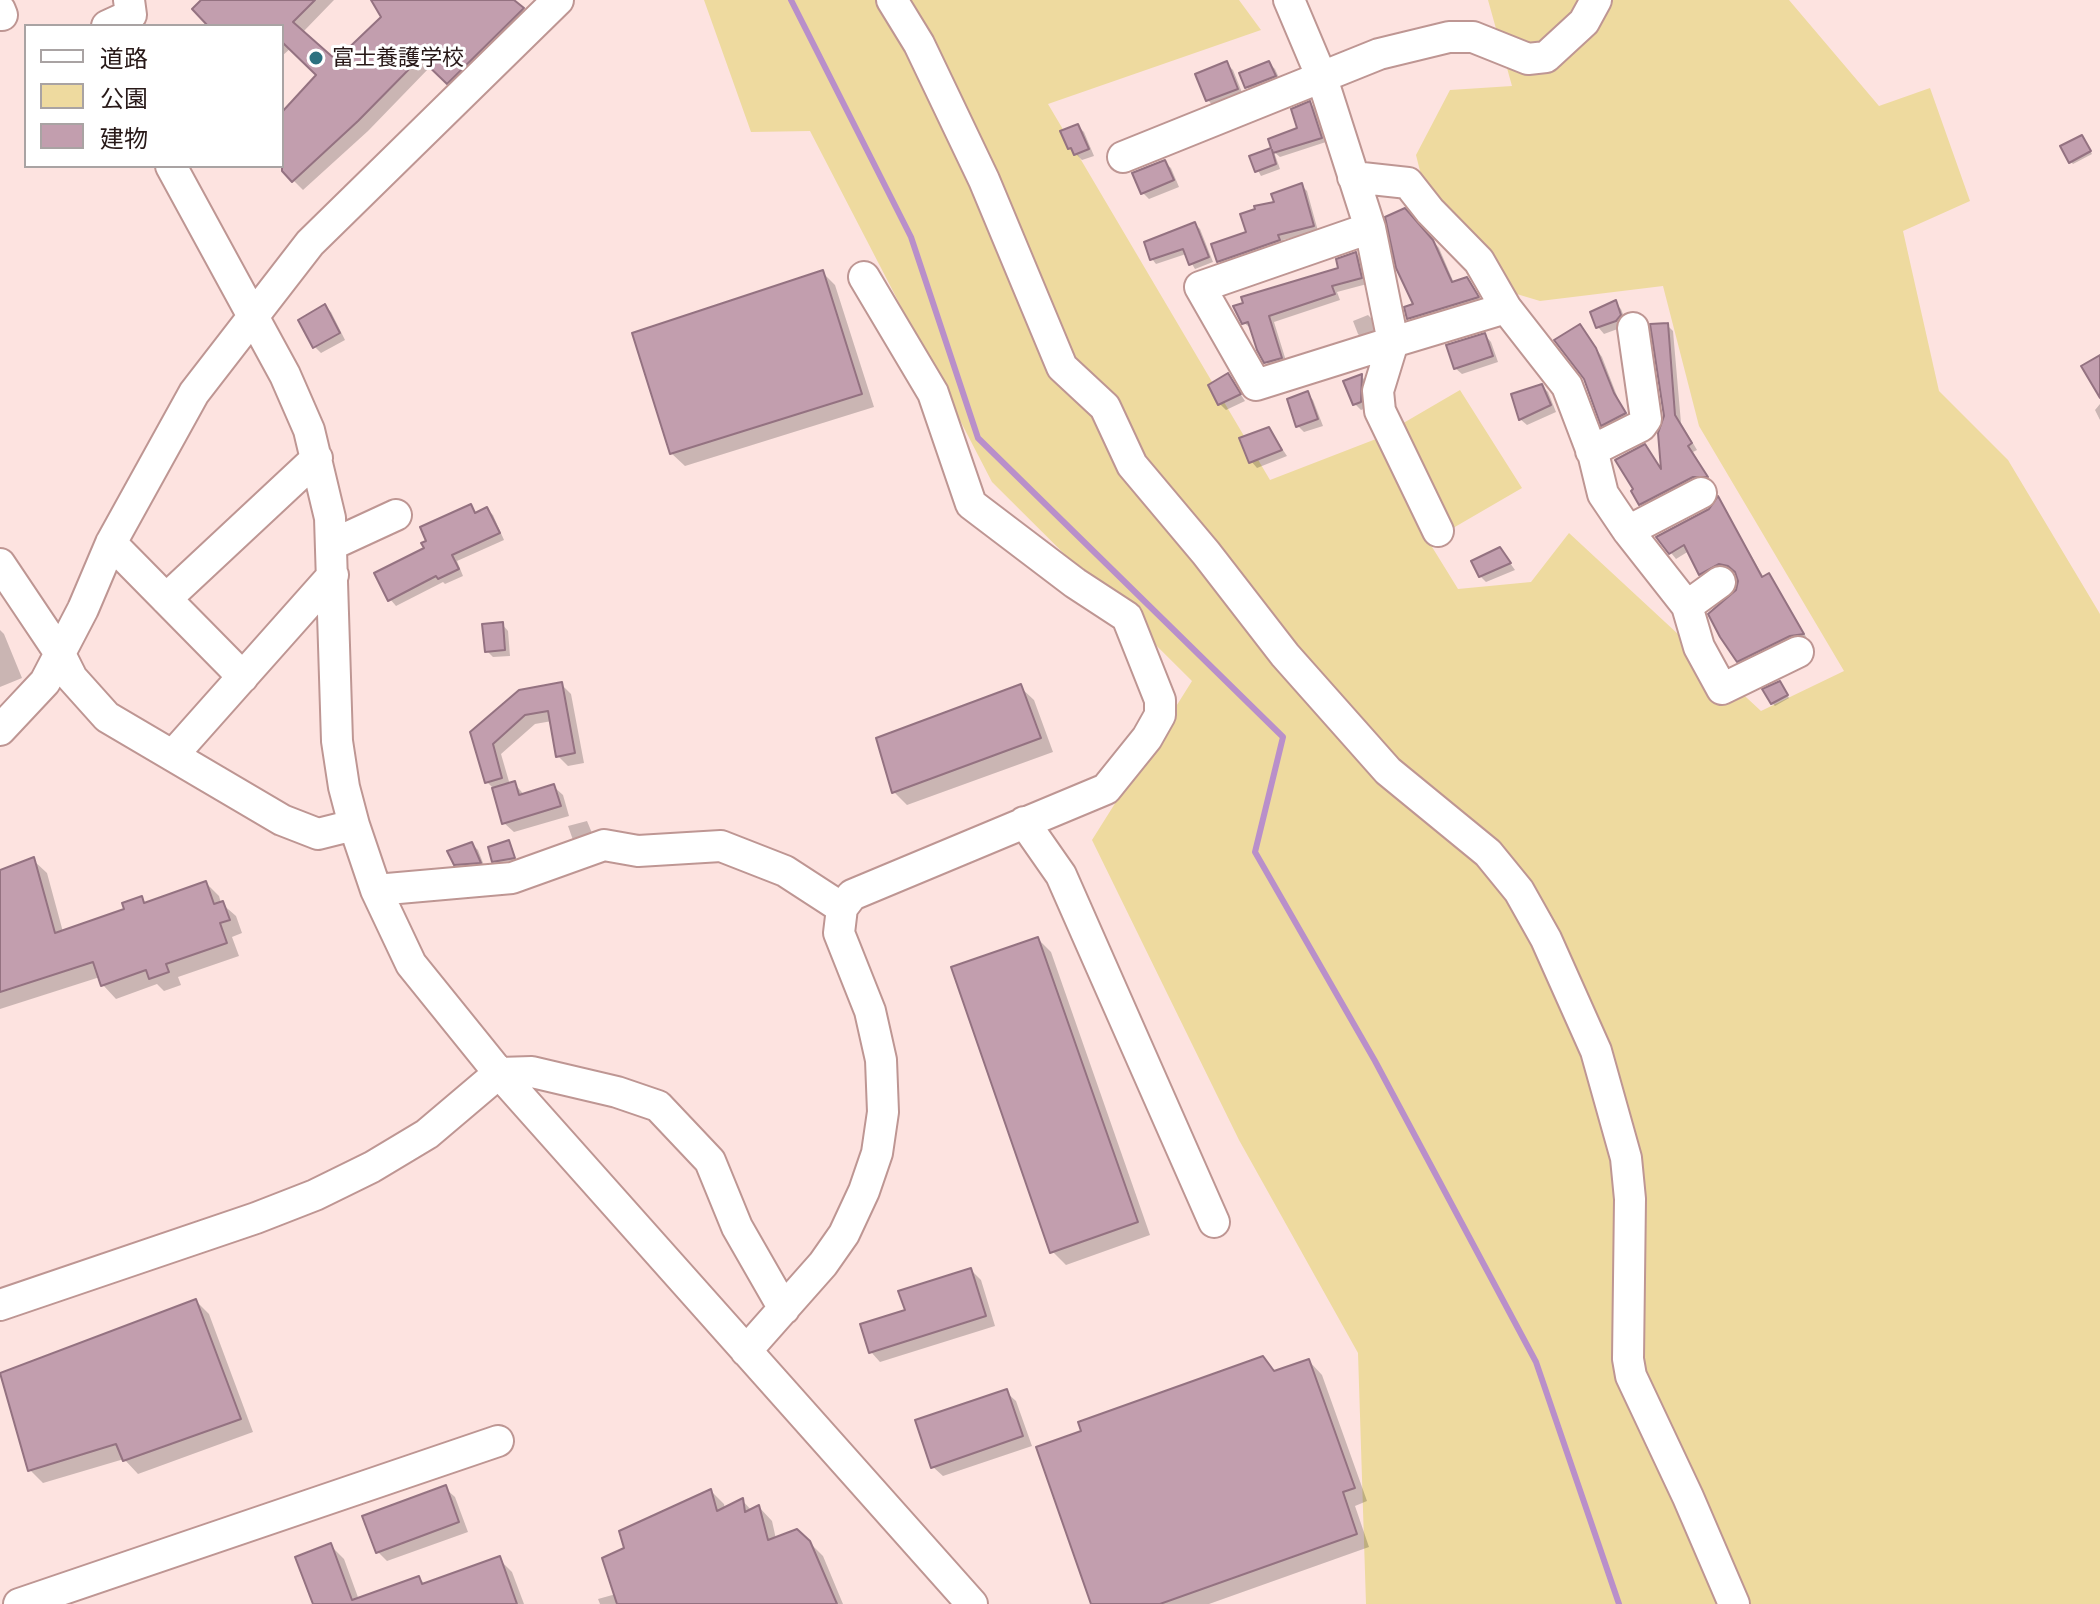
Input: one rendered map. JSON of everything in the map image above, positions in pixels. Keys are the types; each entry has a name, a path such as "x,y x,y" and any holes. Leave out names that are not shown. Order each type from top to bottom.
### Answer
{"street":[{"path":"98,0 105,24"},
{"path":"111,24 131,15 129,0"},
{"path":"0,730 45,682 83,609 111,543 194,393 310,243 558,0"},
{"path":"892,0 919,44 984,180 1062,367 1105,407 1132,465 1206,553 1285,655 1388,771 1488,853 1519,891 1546,939 1596,1051 1626,1158 1630,1199 1628,1359 1631,1376 1734,1604"},
{"path":"1289,0 1322,78 1370,228 1393,342 1378,391 1380,411 1438,531"},
{"path":"1123,157 1379,54 1449,37 1473,37 1528,59 1546,57 1584,22 1596,0"},
{"path":"172,168 285,375 309,430 330,518 337,741 354,825 376,890 411,964 499,1073 972,1604"},
{"path":"1353,177 1408,183 1430,211 1479,261 1506,308 1567,386 1603,494 1687,606 1699,647 1722,689 1798,652"},
{"path":"1370,228 1200,287 1256,385 1506,308"},
{"path":"746,1351 823,1264 844,1234 877,1153 883,1112 881,1060 870,1011 839,933 842,908 852,895 1106,789 1147,738 1160,715 1160,700 1127,617 1075,583 971,504 933,393 864,277"},
{"path":"1591,451 1641,426 1646,419 1633,328"},
{"path":"166,599 317,458"},
{"path":"1628,531 1701,493"},
{"path":"331,545 396,515"},
{"path":"111,543 243,677"},
{"path":"0,564 59,652 72,678 107,717 294,825 318,834 354,825"},
{"path":"173,755 333,575"},
{"path":"1687,606 1720,582"},
{"path":"1024,822 1061,875 1214,1222"},
{"path":"376,890 512,878 604,845 638,851 721,846 785,871 842,908"},
{"path":"0,1305 315,1195 372,1167 427,1134 499,1073 532,1072 617,1092 658,1106 710,1161 737,1227 784,1309"},
{"path":"19,1604 498,1441"}],"green space":[{"path":"704,0 1239,0 1261,30 1048,104 1270,480 1376,439 1460,390 1522,488 1429,542 1458,589 1531,582 1569,533 1761,711 1844,671 1699,426 1663,286 1540,301 1490,286 1430,211 1416,155 1450,90 1512,86 1488,0 1789,0 1879,106 1930,88 1970,201 1903,231 1939,391 2008,460 2100,614 2100,1604 1366,1604 1358,1353 1239,1140 1092,840 1192,681 992,482 810,131 751,132"}],"building":[{"path":"201,0 315,0 293,22 336,60 381,17 371,0 514,0 524,8 447,84 420,58 292,182 282,171 284,110 316,75 284,44 284,24 206,24 192,9"},
{"path":"1227,61 1238,89 1206,101 1195,74"},
{"path":"1269,61 1276,76 1245,88 1239,73"},
{"path":"1310,101 1322,138 1273,153 1272,150 1276,164 1255,172 1249,156 1271,148 1268,139 1297,128 1291,109"},
{"path":"1078,124 1089,149 1074,155 1060,131"},
{"path":"2082,135 2091,151 2069,163 2060,146"},
{"path":"1165,160 1174,180 1141,194 1132,173"},
{"path":"1302,183 1314,226 1278,235 1280,240 1217,262 1211,244 1246,232 1240,214 1255,209 1254,206 1274,202 1271,194"},
{"path":"1405,208 1433,240 1452,282 1467,277 1479,297 1407,319 1404,307 1413,304 1396,268 1385,217"},
{"path":"1195,222 1209,257 1189,265 1183,249 1150,260 1144,242"},
{"path":"1356,252 1362,278 1332,286 1335,294 1269,316 1282,358 1264,363 1248,322 1242,324 1233,306 1243,303 1241,297 1338,268 1336,259"},
{"path":"823,270 862,394 670,454 632,333"},
{"path":"1616,300 1621,315 1616,321 1596,328 1590,312"},
{"path":"325,304 340,333 313,348 298,320"},
{"path":"1668,323 1675,415 1692,443 1688,446 1708,477 1693,477 1639,505 1615,460 1645,444 1661,469 1658,433 1664,416 1650,324"},
{"path":"1580,324 1596,348 1614,393 1626,413 1601,426 1584,379 1554,340"},
{"path":"1485,333 1493,356 1454,369 1446,345"},
{"path":"2100,355 2100,398 2081,366"},
{"path":"1228,373 1241,394 1218,405 1208,385"},
{"path":"1362,374 1361,402 1353,405 1343,381"},
{"path":"1542,384 1551,405 1519,420 1511,394"},
{"path":"1308,391 1318,419 1296,427 1287,399"},
{"path":"1269,427 1282,450 1249,463 1239,438"},
{"path":"1718,496 1762,577 1769,573 1804,634 1790,636 1737,662 1708,614 1736,590 1738,581 1735,572 1719,564 1699,575 1684,545 1669,554 1656,537 1709,509"},
{"path":"471,504 475,513 487,507 500,533 452,555 459,569 438,579 436,576 388,601 374,573 424,548 421,543 426,541 420,527"},
{"path":"1500,547 1511,563 1479,577 1471,561"},
{"path":"503,622 505,650 485,652 482,624"},
{"path":"1780,681 1788,695 1771,704 1762,689"},
{"path":"562,682 575,753 556,757 548,711 525,715 493,744 502,778 485,783 470,732 519,690"},
{"path":"1021,684 1041,738 892,793 876,738"},
{"path":"515,781 519,795 554,784 561,806 502,824 492,788"},
{"path":"509,840 515,858 492,862 488,847"},
{"path":"472,842 481,863 454,865 447,851"},
{"path":"34,857 55,933 124,909 122,903 142,896 144,903 206,881 214,904 223,901 230,920 220,923 227,943 166,964 169,972 149,979 146,970 101,986 93,962 0,992 0,870"},
{"path":"1038,937 1138,1222 1050,1253 951,967"},
{"path":"971,1268 986,1316 869,1353 860,1324 905,1310 898,1291"},
{"path":"196,1299 241,1419 123,1461 116,1444 28,1471 0,1373"},
{"path":"1263,1356 1274,1371 1309,1359 1355,1488 1343,1492 1357,1534 1160,1604 1091,1604 1036,1447 1081,1431 1078,1422"},
{"path":"1007,1389 1023,1436 931,1468 915,1420"},
{"path":"446,1485 459,1522 376,1553 362,1516"},
{"path":"711,1489 717,1511 743,1498 745,1512 759,1505 768,1540 797,1529 810,1541 837,1604 617,1604 602,1558 624,1548 619,1531"},
{"path":"331,1543 352,1600 419,1576 422,1584 500,1556 517,1604 313,1604 295,1557"}],"waterway":[{"path":"791,0 911,237 978,438 1283,737 1255,852 1375,1061 1536,1362 1619,1604"}],"place":[{"name":"富士養護学校","path":"316,58"}]}
